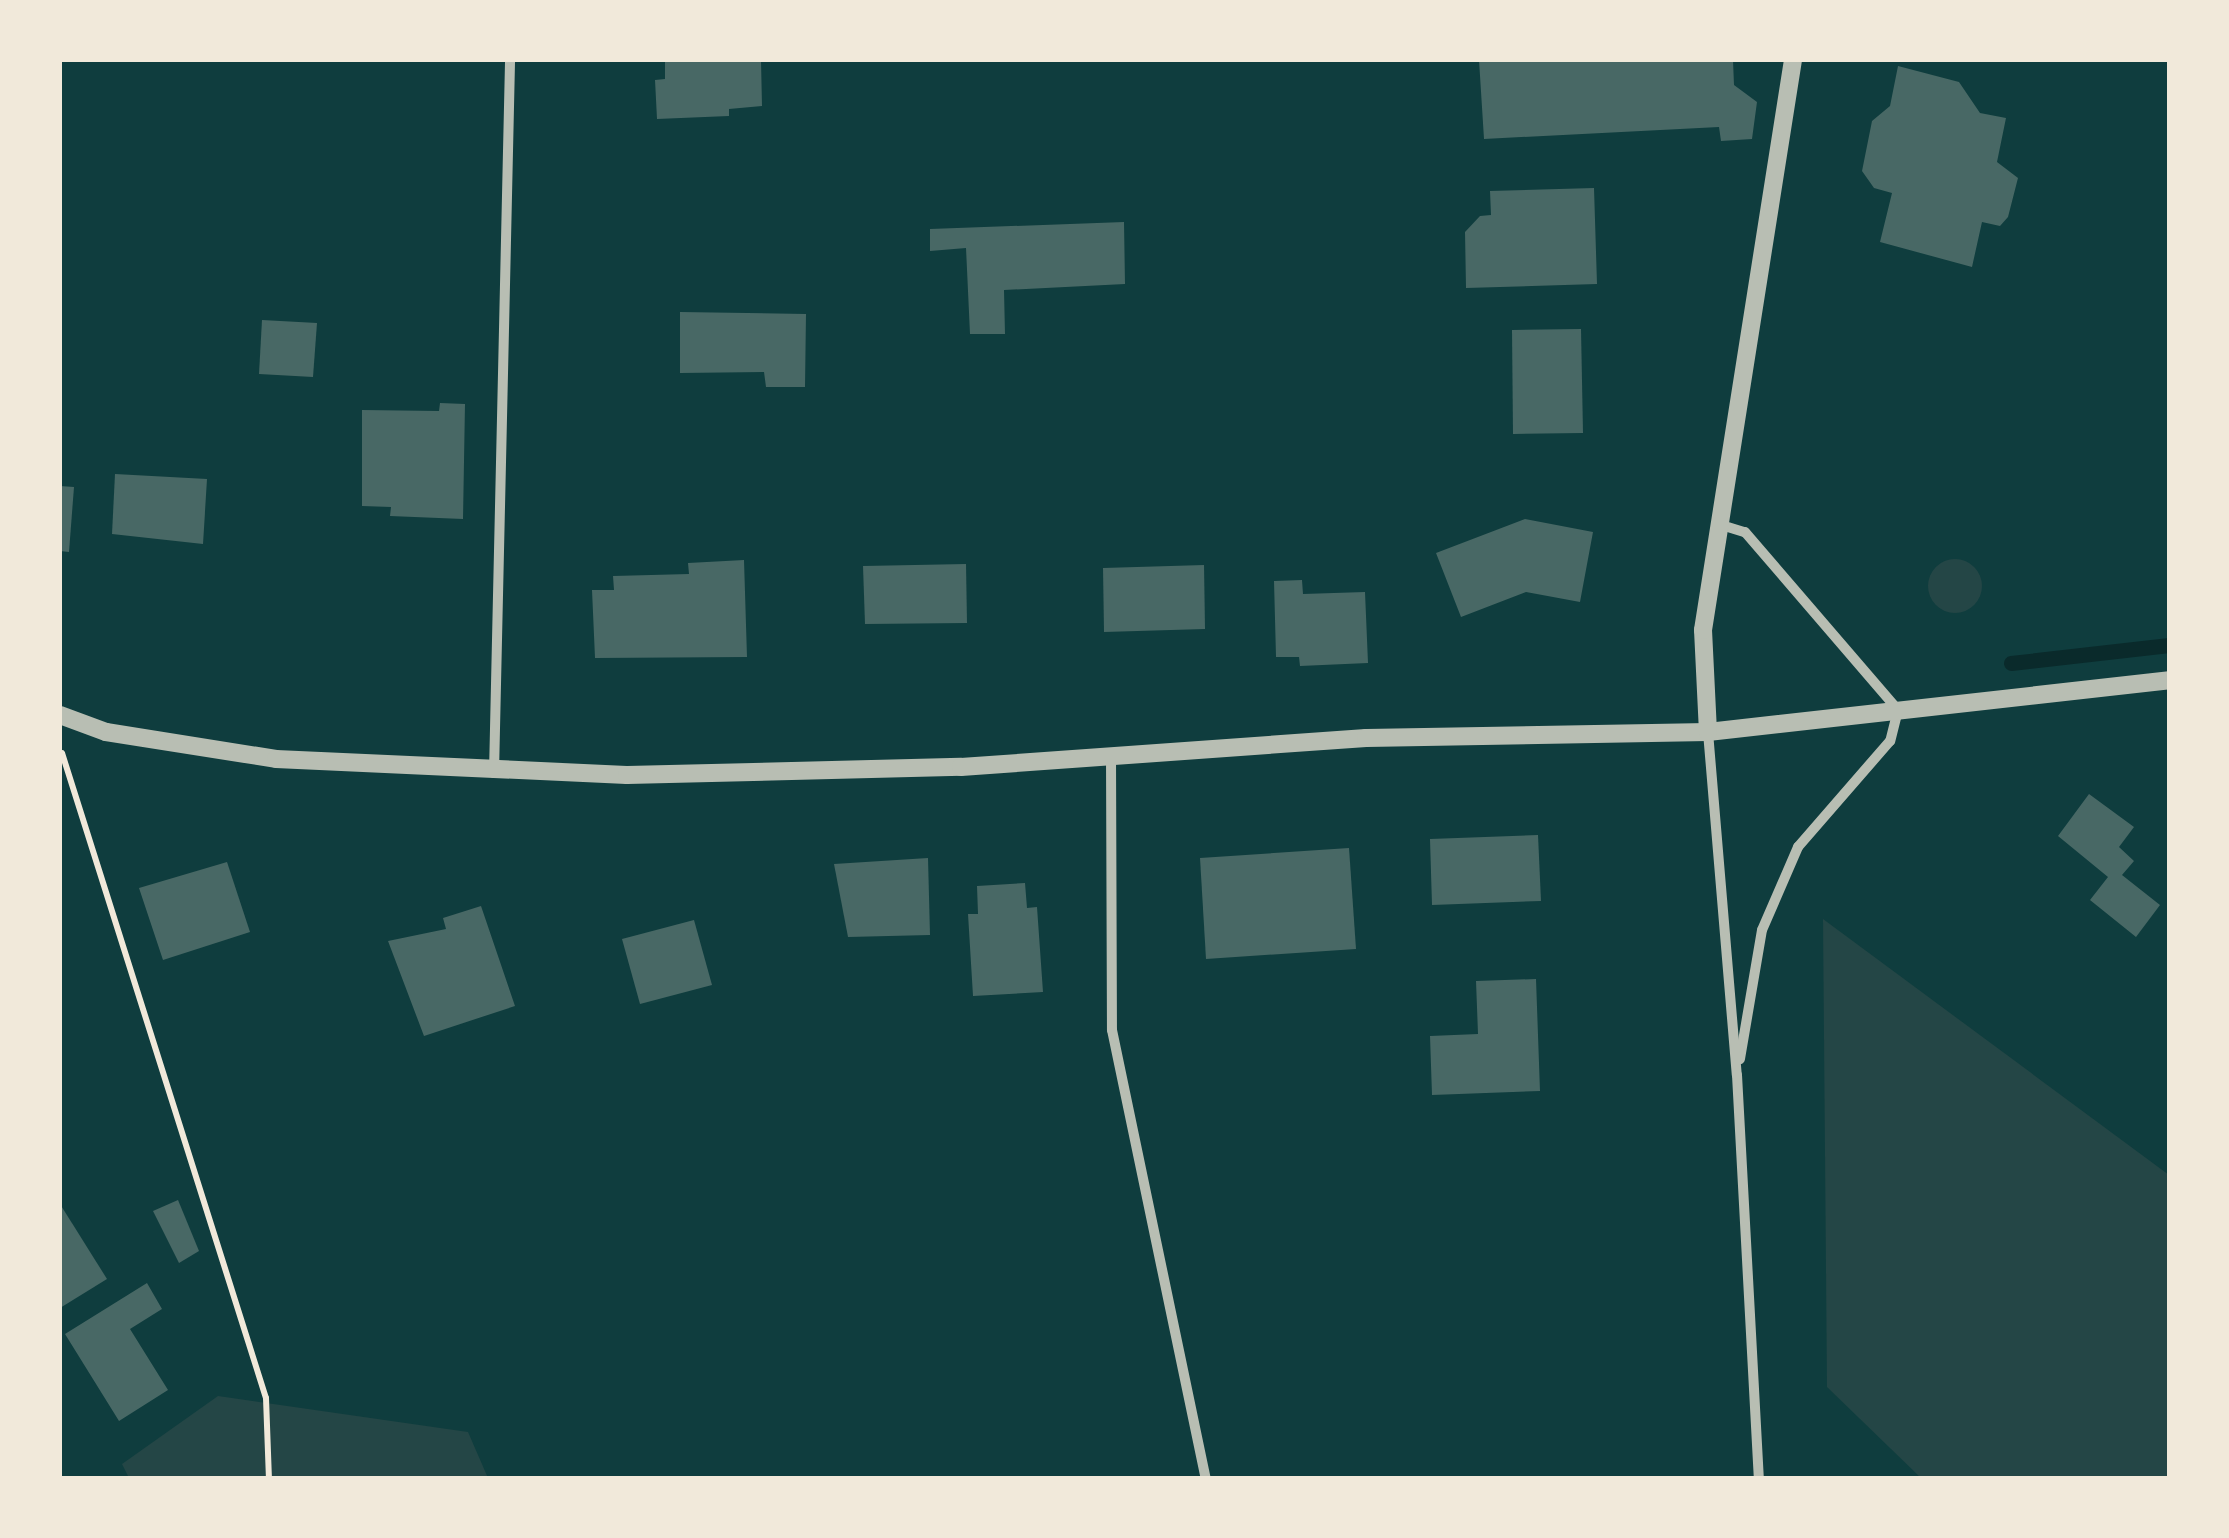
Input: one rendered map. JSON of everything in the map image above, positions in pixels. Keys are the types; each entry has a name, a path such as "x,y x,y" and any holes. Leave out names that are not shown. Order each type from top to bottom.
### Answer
{"street":[{"path":"494,772 510,60"},
{"path":"1760,1478 1737,1075 1703,630 1793,60"},
{"path":"1718,524 1745,532 1898,710"},
{"path":"60,716 106,732 276,759 494,772 962,767 1366,738 1708,732 2169,680"},
{"path":"1737,1075 1762,930 1798,847 1890,741 1898,710"},
{"path":"1110,756 1112,1030 1206,1478"}],"path":[{"path":"60,747 260,1380 270,1422 264,1468 270,1478"}],"shaded area":[{"path":"1955,559 1974,567 1982,586 1974,605 1955,613 1936,605 1928,586 1936,567"},
{"path":"1823,919 2169,1175 2169,1478 1921,1478 1827,1387"},
{"path":"218,1396 468,1432 488,1478 129,1478 122,1464"}],"building":[{"path":"665,60 761,60 762,106 729,109 729,116 657,119 655,80 665,79"},
{"path":"1479,60 1733,60 1734,85 1757,102 1752,139 1721,141 1719,127 1484,139"},
{"path":"1898,66 1959,82 1980,113 2006,118 1997,162 2018,178 2008,217 2000,226 1982,222 1972,267 1880,242 1892,193 1874,188 1862,171 1872,121 1890,106"},
{"path":"1594,188 1597,284 1466,288 1465,232 1480,216 1491,215 1490,191"},
{"path":"1124,222 1125,284 1004,290 1005,334 970,334 966,248 930,251 930,229"},
{"path":"680,312 806,314 805,387 766,387 764,372 680,373"},
{"path":"262,320 317,323 313,377 259,374"},
{"path":"1581,329 1583,433 1513,434 1512,330"},
{"path":"440,403 465,404 463,519 390,516 391,507 362,506 362,410 439,411"},
{"path":"115,474 207,479 203,544 112,534"},
{"path":"60,486 74,487 69,552 60,551"},
{"path":"1525,519 1593,532 1580,602 1526,592 1461,617 1436,553"},
{"path":"744,560 747,657 595,658 592,590 614,590 613,576 689,574 688,563"},
{"path":"966,564 967,623 865,624 863,566"},
{"path":"1204,565 1205,629 1104,632 1103,568"},
{"path":"1302,580 1303,594 1365,592 1368,663 1300,666 1299,657 1276,657 1274,581"},
{"path":"2089,794 2134,827 2119,847 2134,861 2122,875 2160,905 2136,937 2090,900 2108,877 2058,836"},
{"path":"1538,835 1541,901 1432,905 1430,839"},
{"path":"1349,848 1356,949 1206,959 1200,858"},
{"path":"928,858 930,935 848,937 834,864"},
{"path":"227,862 250,932 163,960 139,888"},
{"path":"1025,883 1027,908 1037,907 1043,992 973,996 968,914 978,914 977,886"},
{"path":"481,906 515,1006 424,1036 388,941 446,929 443,918"},
{"path":"694,920 712,985 640,1004 622,939"},
{"path":"1536,979 1540,1091 1432,1095 1430,1036 1478,1034 1476,981"},
{"path":"178,1200 199,1251 179,1263 153,1211"},
{"path":"60,1204 107,1279 60,1308"},
{"path":"147,1283 162,1309 130,1329 168,1390 119,1421 65,1334"}],"waterway":[{"path":"2011,663 2169,645"}]}
